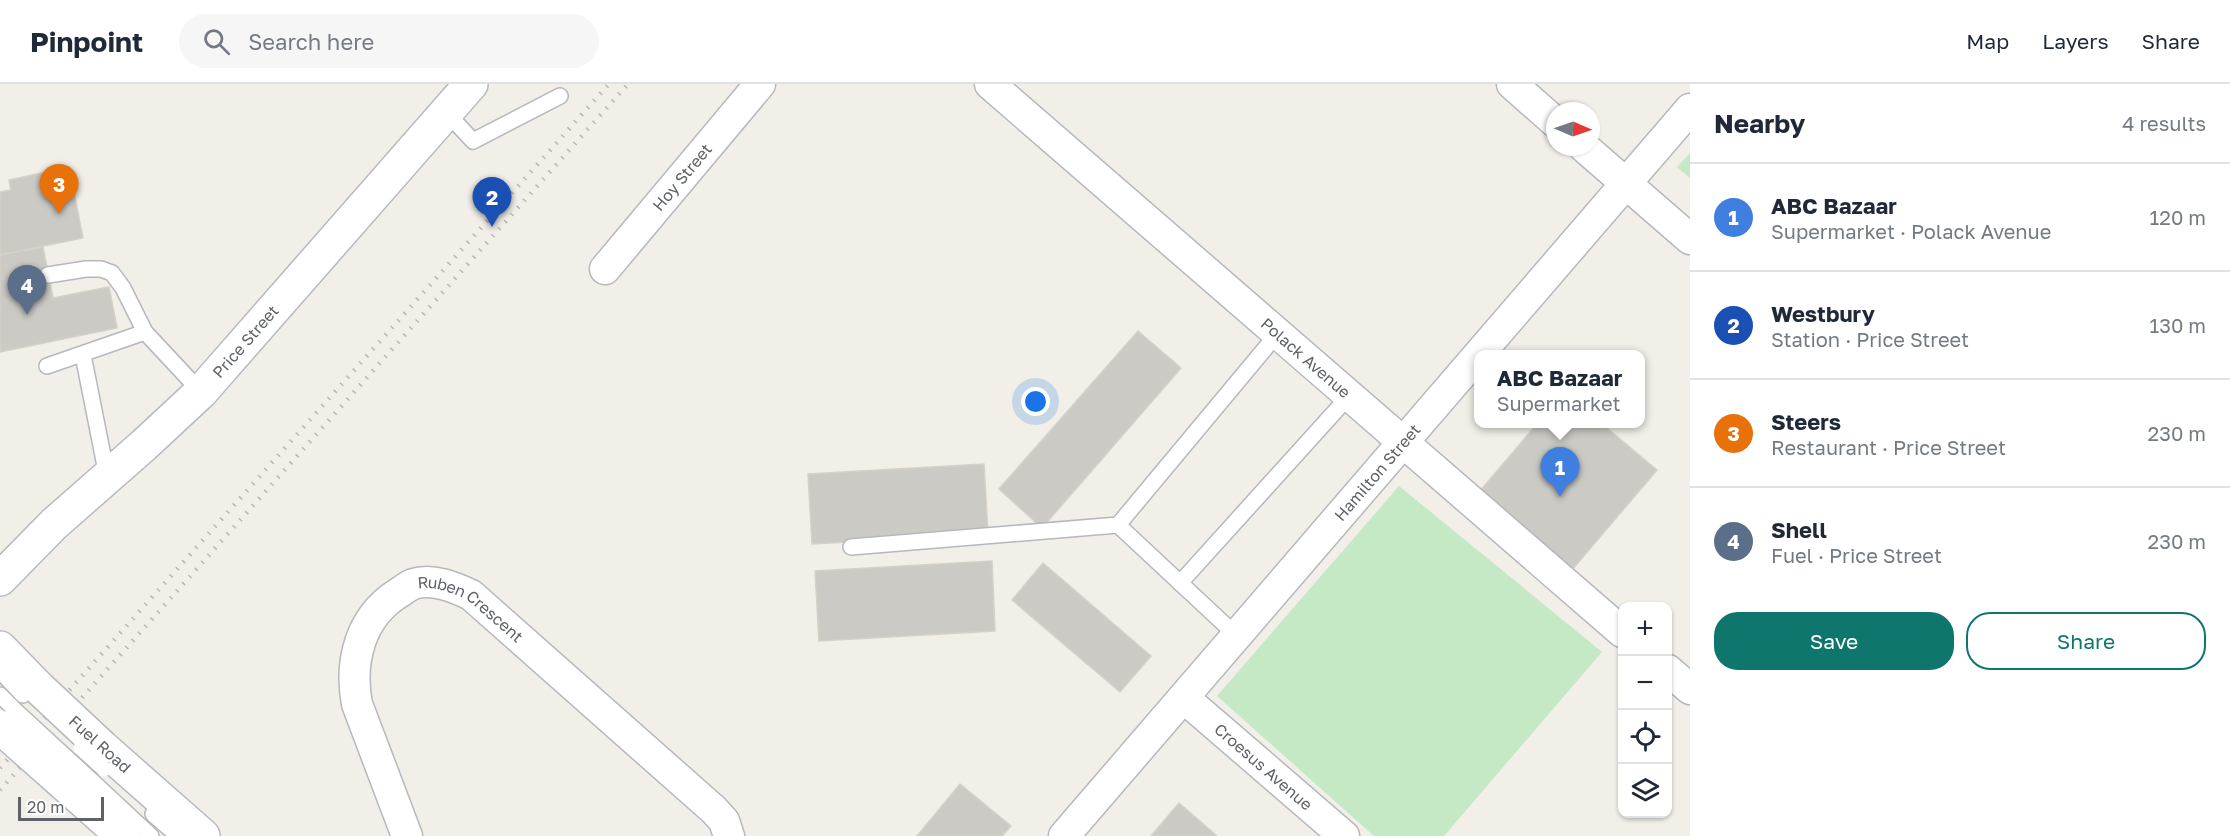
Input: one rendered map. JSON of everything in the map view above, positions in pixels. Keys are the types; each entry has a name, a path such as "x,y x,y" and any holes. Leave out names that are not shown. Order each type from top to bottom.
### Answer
{"street":[{"name":"Price Street","path":"0,579 54,524 201,392 470,84"},
{"name":"Hoy Street","path":"605,269 760,84"},
{"name":"Polack Avenue","path":"990,84 1618,628"},
{"path":"1512,84 1546,114"},
{"name":"Hamilton Street","path":"1481,350 1690,109"},
{"path":"1594,156 1690,239"},
{"name":"Hamilton Street","path":"1064,836 1474,358"},
{"path":"0,543 22,538 54,524"},
{"name":"Ruben Crescent","path":"407,836 357,704 353,684 354,664 359,642 373,618 387,601 412,584 434,583 453,586 471,595 714,810 724,821 729,836"},
{"name":"Fuel Road","path":"0,648 31,695 98,758 203,836"},
{"path":"1672,673 1690,689"},
{"name":"Croesus Avenue","path":"1184,698 1344,836"},
{"path":"9,719 86,789 123,836"}],"lane":[{"path":"446,112 473,141 560,96"},
{"path":"48,275 86,269 101,269 112,273 123,288 145,332 201,392"},
{"path":"47,366 145,332"},
{"path":"852,547 1118,525 1278,333"},
{"path":"83,355 107,476"},
{"path":"1180,583 1350,396"},
{"path":"1118,525 1237,636"},
{"path":"0,671 31,695"},
{"path":"0,695 9,719"},
{"path":"86,789 151,836"},
{"path":"145,806 178,836"}],"green space":[{"path":"1690,153 1690,178 1677,167"},
{"path":"1399,486 1602,652 1444,836 1374,836 1217,696"}],"building":[{"path":"69,167 83,238 0,255 0,192 11,190 9,180"},
{"path":"43,247 53,298 109,287 117,328 0,352 0,255"},
{"path":"1138,331 1181,368 1042,528 999,489"},
{"path":"1534,428 1607,428 1657,470 1566,577 1474,498"},
{"path":"984,464 988,534 812,544 808,474"},
{"path":"992,561 995,631 819,641 815,571"},
{"path":"1043,563 1151,656 1120,692 1012,600"},
{"path":"960,784 1011,826 1002,836 917,836"},
{"path":"1179,803 1217,836 1151,836"}],"railway":[{"path":"0,768 609,84"},
{"path":"0,790 628,84"}],"place":[{"name":"Steers","path":"59,214"},
{"name":"Westbury","path":"492,227"},
{"name":"Shell","path":"27,315"},
{"name":"ABC Bazaar","path":"1560,497"}]}
